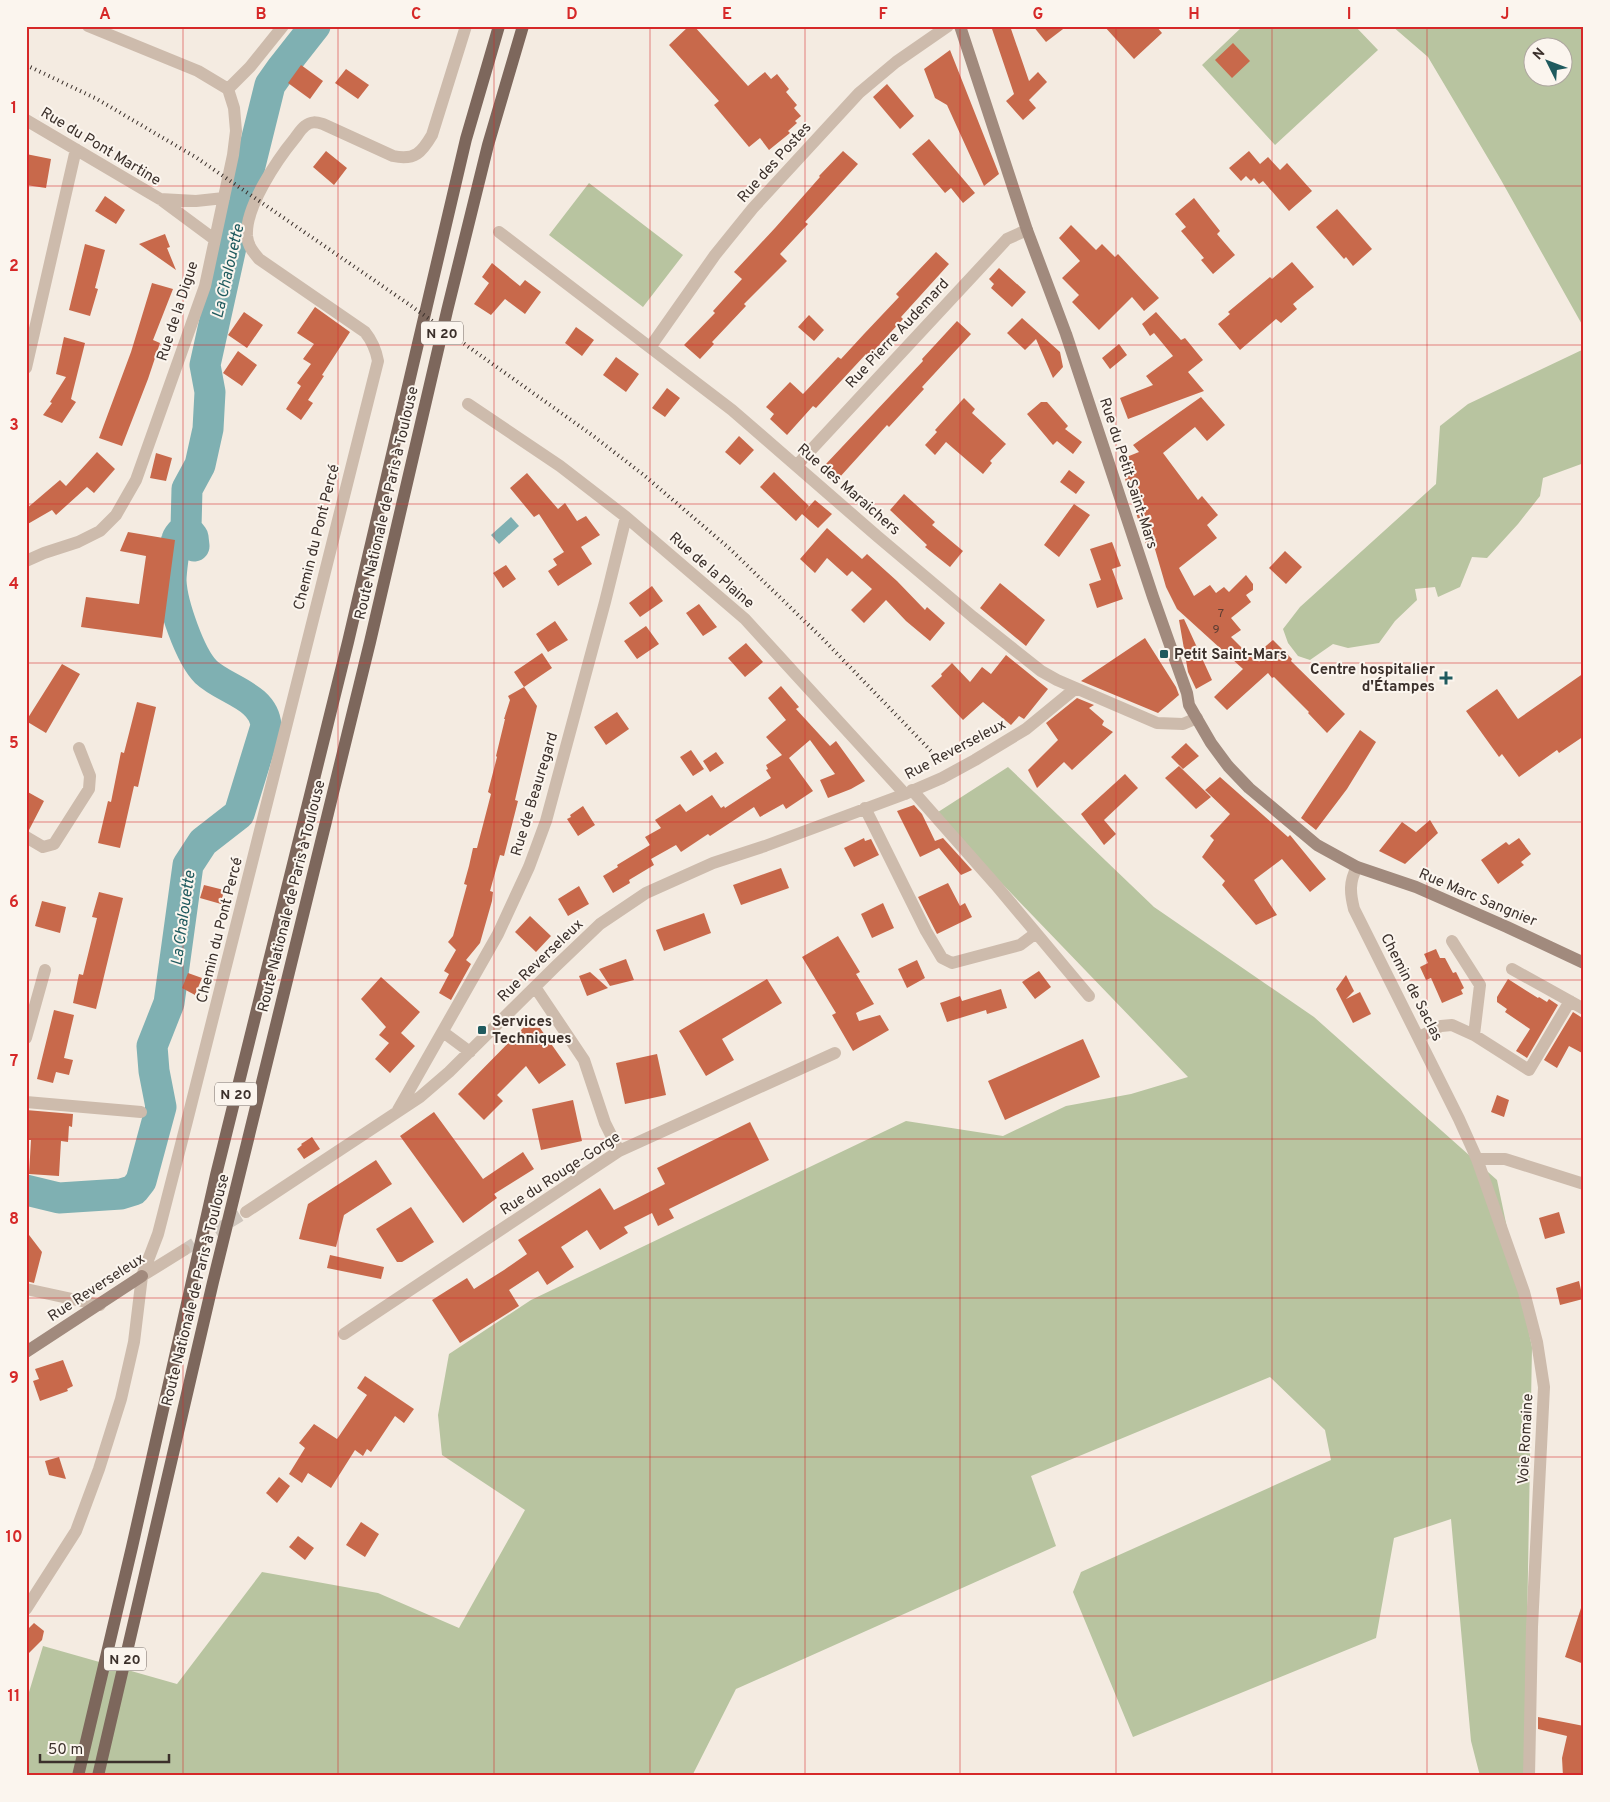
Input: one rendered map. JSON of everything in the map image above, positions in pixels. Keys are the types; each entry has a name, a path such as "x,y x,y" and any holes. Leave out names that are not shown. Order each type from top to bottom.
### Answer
{"main road":[{"name":"Route Nationale de Paris à Toulouse","path":"78,1776 216,1175 348,642 466,139 499,26"},
{"name":"Route Nationale de Paris à Toulouse","path":"98,1776 212,1282 370,642 447,310 488,145 523,26"}],"street":[{"path":"88,26 198,71 228,89 250,67 283,26"},
{"name":"Chemin du Pont Percé","path":"26,1609 76,1531 100,1469 121,1399 134,1342 142,1276 158,1234 378,361 372,340 365,332 259,259 251,249 247,238 248,223 260,192 271,171 305,126 314,122 323,124 393,156 405,159 417,154 432,135 466,26"},
{"name":"Rue des Postes","path":"650,346 748,215 859,93 896,62 948,26"},
{"name":"Rue du Petit Saint-Mars","path":"960,26 1027,230 1066,334 1187,693 1189,705 1211,743 1228,766 1249,788 1317,845 1357,867"},
{"name":"Rue de la Digue","path":"26,561 78,542 100,530 116,514 136,480 204,286 224,198 236,132 234,108 228,89"},
{"name":"Rue du Pont Martine","path":"26,120 160,199 214,239"},
{"path":"26,368 76,149"},
{"name":"Rue du Pont Martine","path":"160,199 196,201 224,198"},
{"name":"Rue Pierre Audemard","path":"797,465 1007,239 1027,230"},
{"name":"Rue des Maraichers","path":"499,232 724,404 797,465 876,536 1041,671 1157,724 1183,724 1198,718"},
{"name":"Rue de la Plaine","path":"468,404 560,466 626,517 744,618 908,792 1036,933 1089,996"},
{"name":"Rue de Beauregard","path":"396,1113 498,934 529,867 546,821 626,517"},
{"name":"Rue Reverseleux","path":"246,1212 420,1097 470,1052 600,924 646,893 712,863 765,846 942,778 1026,729 1076,688"},
{"path":"26,837 43,846 54,844 89,789 90,776 78,748"},
{"path":"866,808 926,931 942,958 952,963 1020,945 1036,933"},
{"name":"Rue Marc Sangnier","path":"1357,867 1416,887 1584,963"},
{"name":"Chemin de Saclas","path":"1357,867 1352,877 1350,891 1354,908 1459,1119"},
{"path":"1452,941 1480,985 1474,1036"},
{"path":"1512,969 1584,1009"},
{"path":"26,1038 45,970"},
{"path":"535,987 584,1060 605,1123 619,1151"},
{"path":"1419,1037 1441,1026 1452,1025 1474,1036 1528,1070 1570,1001"},
{"path":"443,1032 470,1052"},
{"name":"Rue du Rouge-Gorge","path":"344,1334 619,1151 835,1053"},
{"path":"26,1102 142,1112"},
{"name":"Voie Romaine","path":"1459,1119 1477,1159 1524,1292 1537,1342 1544,1387 1532,1627 1529,1776"},
{"path":"1477,1159 1505,1159 1584,1184"},
{"name":"Rue Reverseleux","path":"26,1352 184,1250"},
{"path":"26,1289 100,1305"}],"green space":[{"path":"1243,26 1355,26 1378,50 1275,145 1202,65"},
{"path":"1392,26 1584,26 1584,328 1501,180 1428,57"},
{"path":"589,183 683,255 643,307 549,235"},
{"path":"1584,349 1584,463 1543,478 1540,496 1518,524 1487,558 1472,557 1460,587 1438,597 1435,587 1415,589 1417,600 1395,621 1379,643 1348,648 1333,644 1310,660 1298,656 1288,643 1283,629 1300,607 1436,484 1440,426 1468,404"},
{"path":"1008,767 1154,907 1314,1017 1497,1180 1532,1347 1525,1739 1532,1776 1480,1776 1471,1741 1451,1519 1394,1538 1376,1638 1133,1737 1073,1592 1081,1572 1331,1460 1325,1430 1270,1377 1031,1476 1056,1546 736,1689 692,1776 26,1776 26,1702 43,1646 177,1684 262,1572 378,1593 459,1628 525,1510 442,1455 438,1415 449,1354 531,1300 906,1121 1003,1136 1066,1106 1131,1094 1188,1077 935,814"}],"water":[{"path":"511,517 519,526 499,544 491,535"}],"building":[{"path":"689,26 694,26 748,86 765,72 771,79 777,74 789,89 786,92 797,105 794,108 801,116 795,121 797,123 788,131 790,133 769,150 760,138 749,147 714,105 719,101 669,45"},
{"path":"991,26 1010,26 1029,81 1038,72 1047,82 1029,100 1036,108 1023,120 1006,101 1014,94"},
{"path":"1033,26 1067,26 1046,42"},
{"path":"1104,26 1156,26 1162,33 1134,59"},
{"path":"1233,43 1250,61 1232,78 1215,60"},
{"path":"950,50 999,174 984,186 947,105 935,98 924,69"},
{"path":"301,65 323,81 310,99 288,83"},
{"path":"346,69 369,85 358,99 335,83"},
{"path":"887,84 914,116 900,129 873,97"},
{"path":"929,139 975,193 963,203 951,188 945,193 912,154"},
{"path":"326,151 347,168 334,185 313,167"},
{"path":"843,151 858,164 805,222 808,224 780,254 787,261 744,304 746,306 712,342 714,344 700,359 684,345 715,313 713,311 742,279 734,272"},
{"path":"1249,151 1260,164 1268,157 1280,170 1287,163 1312,191 1289,211 1263,181 1259,184 1254,178 1251,181 1246,176 1241,181 1229,168"},
{"path":"26,154 51,159 46,188 26,185"},
{"path":"105,196 125,210 116,224 95,211"},
{"path":"1194,198 1220,231 1217,234 1235,255 1213,274 1201,260 1204,258 1181,231 1186,227 1175,214"},
{"path":"1337,209 1372,249 1353,266 1346,257 1344,259 1316,227"},
{"path":"1071,225 1096,250 1102,244 1115,257 1118,254 1159,298 1144,311 1132,297 1099,330 1072,302 1079,295 1062,278 1080,261 1059,238"},
{"path":"165,234 170,247 167,248 176,270 139,244"},
{"path":"85,244 105,250 95,288 98,289 90,316 69,310"},
{"path":"936,252 949,264 868,357 866,354 816,408 813,406 787,435 770,419 774,414 766,407 790,382 803,394 838,357 841,359 899,297 896,294"},
{"path":"1292,262 1314,287 1293,304 1297,309 1281,323 1276,319 1240,350 1218,324 1230,314 1228,312 1270,277 1272,279"},
{"path":"492,263 520,286 525,280 541,292 525,314 505,299 491,315 474,304 489,283 482,277"},
{"path":"999,268 1026,292 1012,307 991,288 994,284 989,279"},
{"path":"152,283 173,289 153,340 160,343 122,446 99,438 131,352"},
{"path":"315,307 350,332 308,400 313,403 301,420 286,409 301,386 297,383 311,364 303,359 314,344 297,333"},
{"path":"244,312 263,325 247,348 228,335"},
{"path":"1156,312 1181,340 1185,338 1203,360 1188,372 1204,391 1128,419 1120,398 1153,385 1146,376 1173,356 1154,333 1150,336 1142,324"},
{"path":"809,315 824,330 814,341 798,327"},
{"path":"1022,318 1060,352 1063,367 1053,378 1036,339 1025,350 1007,333"},
{"path":"957,321 971,334 922,387 924,389 889,427 887,425 839,478 825,465 923,361 922,359"},
{"path":"576,327 594,340 582,356 565,343"},
{"path":"64,337 85,343 71,399 76,402 62,423 43,415 66,377 56,374"},
{"path":"1119,344 1127,355 1110,369 1102,358"},
{"path":"238,351 257,365 242,386 223,373"},
{"path":"616,357 639,374 626,392 603,375"},
{"path":"667,388 680,398 665,417 652,408"},
{"path":"1201,397 1225,425 1207,441 1195,427 1163,453 1198,500 1202,496 1218,515 1207,525 1217,538 1179,568 1194,596 1210,585 1216,593 1224,587 1229,592 1246,575 1253,584 1253,590 1246,595 1251,602 1231,618 1241,630 1231,637 1252,658 1273,640 1292,659 1291,661 1345,714 1327,733 1309,712 1268,673 1227,710 1214,697 1243,669 1177,609 1166,587 1152,539 1146,544 1119,460 1139,452 1133,445"},
{"path":"964,398 975,409 972,413 1006,444 990,461 992,463 983,474 946,442 935,455 925,445 937,432 935,430"},
{"path":"1041,402 1047,402 1068,426 1065,429 1082,442 1073,454 1057,441 1053,445 1027,414"},
{"path":"739,436 754,450 740,465 725,452"},
{"path":"97,452 115,469 94,493 87,487 56,515 52,510 26,525 26,509 60,480 66,486"},
{"path":"156,453 172,458 166,481 150,478"},
{"path":"1069,470 1085,482 1076,494 1060,482"},
{"path":"774,472 809,506 796,521 760,487"},
{"path":"527,473 558,509 565,503 577,521 586,516 600,535 581,547 592,564 558,586 548,571 557,565 553,559 564,552 539,514 534,517 510,488"},
{"path":"904,494 935,522 932,525 963,551 950,567 925,547 927,545 890,510"},
{"path":"815,500 832,514 818,528 802,514"},
{"path":"1074,504 1090,515 1059,557 1044,545"},
{"path":"827,528 862,559 867,554 925,610 927,607 945,623 930,641 906,621 886,600 864,623 851,610 872,589 852,571 847,576 827,558 815,573 800,559"},
{"path":"128,532 175,540 162,638 81,627 86,597 139,604 146,556 120,551"},
{"path":"1112,542 1121,566 1112,569 1123,599 1097,608 1089,584 1101,580 1090,549"},
{"path":"1285,551 1302,567 1286,584 1269,568"},
{"path":"506,565 516,579 503,588 493,573"},
{"path":"1000,583 1045,620 1026,646 980,608"},
{"path":"652,586 663,601 640,617 629,603"},
{"path":"699,604 717,627 703,636 686,613"},
{"path":"1184,619 1212,680 1196,689 1188,672 1179,620"},
{"path":"555,621 568,640 548,652 536,634"},
{"path":"646,626 659,644 637,659 624,641"},
{"path":"1145,638 1176,687 1179,695 1158,713 1081,681"},
{"path":"746,643 763,662 745,677 728,658"},
{"path":"542,653 552,668 524,687 514,672"},
{"path":"1006,655 1048,689 1024,719 1019,716 1011,725 983,702 963,720 931,686 952,663 970,682 982,667 991,674"},
{"path":"62,664 80,674 46,733 26,721"},
{"path":"1584,673 1584,736 1559,753 1557,750 1519,777 1502,754 1499,757 1466,711 1497,689 1518,719"},
{"path":"781,686 799,707 796,709 830,746 836,741 865,781 828,798 820,780 835,774 810,740 789,758 813,791 786,809 783,804 760,817 754,807 710,836 708,834 681,852 676,845 651,859 654,865 629,880 630,883 613,893 603,876 650,845 645,837 661,828 655,820 680,804 686,812 712,795 721,808 724,806 725,808 771,778 766,770 768,769 766,765 782,755 766,737 786,720 768,698"},
{"path":"524,687 537,706 515,800 518,801 504,856 500,855 490,891 493,892 492,901 480,943 466,960 471,964 451,1000 439,993 449,974 444,971 456,950 448,942 453,936 467,885 464,884 473,848 477,848 491,794 488,792 510,700 508,696"},
{"path":"1077,698 1094,705 1089,708 1104,721 1102,725 1113,732 1072,770 1064,762 1037,788 1028,770 1058,740 1046,723"},
{"path":"137,702 156,707 138,787 134,786 120,848 98,843 108,801 111,802 121,752 124,753"},
{"path":"617,712 629,729 606,745 594,727"},
{"path":"1360,730 1376,742 1347,789 1316,830 1301,818"},
{"path":"1186,743 1199,756 1183,769 1171,757"},
{"path":"691,750 704,769 693,776 680,757"},
{"path":"716,752 724,763 710,772 703,761"},
{"path":"1179,766 1211,797 1196,809 1165,778"},
{"path":"1125,774 1138,788 1104,820 1116,834 1104,845 1081,814"},
{"path":"1220,777 1288,837 1290,835 1326,879 1310,892 1282,859 1254,880 1277,915 1256,925 1222,885 1225,881 1202,857 1214,840 1210,836 1230,814 1205,790"},
{"path":"26,791 44,801 29,830 26,829"},
{"path":"914,805 922,814 935,841 943,838 972,870 961,875 939,848 920,857 897,811"},
{"path":"583,806 595,825 578,836 567,819"},
{"path":"1430,820 1438,833 1405,864 1379,851 1402,822 1416,832"},
{"path":"864,838 865,841 871,839 879,855 854,867 844,848"},
{"path":"1519,838 1531,854 1521,862 1524,865 1498,884 1481,860 1506,842 1509,845"},
{"path":"781,868 789,888 741,905 733,885"},
{"path":"948,883 960,906 965,903 972,917 937,934 918,897"},
{"path":"204,885 224,890 221,904 200,898"},
{"path":"579,886 589,904 568,916 558,899"},
{"path":"99,892 123,898 96,1009 73,1003 79,974 83,975 97,918 92,917"},
{"path":"42,901 66,907 60,933 35,926"},
{"path":"883,903 894,928 872,938 861,914"},
{"path":"704,913 711,933 664,951 656,930"},
{"path":"530,916 551,936 536,952 515,932"},
{"path":"838,936 860,972 856,974 874,1004 856,1013 859,1021 880,1015 889,1030 853,1051 832,1015 836,1013 802,957"},
{"path":"1436,949 1440,958 1445,958 1453,973 1456,972 1464,988 1461,990 1463,994 1442,1003 1431,978 1426,980 1420,967 1428,963 1424,954"},
{"path":"626,959 634,980 610,986 599,969"},
{"path":"917,960 925,978 907,988 898,969"},
{"path":"1039,971 1051,987 1035,999 1022,982"},
{"path":"590,972 608,988 587,996 579,976"},
{"path":"188,973 202,978 195,995 182,988"},
{"path":"1346,975 1354,991 1346,999 1360,992 1371,1014 1353,1023 1336,989"},
{"path":"381,977 420,1012 401,1033 415,1046 390,1073 375,1059 389,1043 379,1035 386,1027 361,999"},
{"path":"767,979 782,1003 722,1039 734,1060 706,1076 679,1031"},
{"path":"1508,979 1538,998 1547,1002 1549,999 1558,1005 1527,1058 1516,1051 1530,1029 1505,1012 1507,1009 1497,1002 1497,997"},
{"path":"1001,989 1007,1008 987,1014 986,1010 947,1022 940,1003 960,996 962,1001"},
{"path":"54,1010 74,1015 64,1058 73,1060 69,1075 56,1072 53,1083 37,1079"},
{"path":"1573,1012 1584,1019 1584,1054 1569,1046 1557,1068 1544,1060"},
{"path":"524,1027 540,1028 566,1065 539,1084 526,1066 497,1095 503,1101 484,1120 458,1094"},
{"path":"1083,1039 1100,1077 1005,1120 988,1081"},
{"path":"657,1054 666,1095 625,1104 616,1063"},
{"path":"1497,1095 1509,1100 1504,1117 1491,1112"},
{"path":"573,1100 582,1141 541,1150 532,1109"},
{"path":"26,1110 73,1114 72,1127 69,1126 68,1142 61,1141 59,1176 29,1174 31,1140 26,1140"},
{"path":"434,1112 483,1179 523,1152 534,1169 494,1194 497,1198 463,1223 400,1136"},
{"path":"750,1122 769,1160 669,1209 674,1218 658,1226 652,1213 624,1227 628,1233 600,1250 587,1230 561,1247 574,1267 547,1285 538,1271 509,1290 519,1306 460,1343 432,1300 467,1278 474,1289 504,1270 527,1254 518,1240 600,1188 614,1210 665,1184 657,1168"},
{"path":"312,1137 320,1149 304,1159 297,1149"},
{"path":"376,1160 392,1184 344,1215 336,1247 299,1239 308,1204"},
{"path":"411,1207 434,1242 402,1262 397,1262 376,1229"},
{"path":"1559,1212 1565,1233 1545,1239 1539,1218"},
{"path":"26,1231 42,1252 34,1283 26,1281"},
{"path":"330,1255 384,1267 381,1279 327,1268"},
{"path":"1579,1281 1583,1299 1560,1305 1556,1288"},
{"path":"63,1360 73,1386 67,1389 68,1391 40,1401 33,1381 39,1379 35,1369"},
{"path":"365,1376 414,1409 404,1423 395,1416 371,1452 367,1449 363,1456 355,1450 331,1488 308,1473 302,1483 289,1474 305,1448 299,1443 314,1424 337,1439 367,1395 357,1388"},
{"path":"59,1457 66,1479 49,1475 45,1461"},
{"path":"279,1477 290,1486 277,1503 266,1493"},
{"path":"361,1522 379,1534 365,1557 346,1545"},
{"path":"298,1536 314,1548 305,1560 289,1547"},
{"path":"1581,1608 1584,1608 1584,1664 1565,1657"},
{"path":"34,1623 44,1631 42,1640 26,1656 26,1631"},
{"path":"1538,1717 1584,1726 1584,1776 1563,1776 1562,1758 1567,1736 1538,1729"}],"waterway":[{"name":"La Chalouette","path":"194,546 193,537 186,528 187,489 200,465 208,429 210,392 205,365 241,202 270,85 315,26"},
{"name":"La Chalouette","path":"26,1190 59,1198 121,1194 134,1190 141,1181 161,1107 154,1071 152,1046 169,1003 188,865 203,842 239,814 266,726 264,716 251,700 206,672 188,642 178,616 171,581 176,542 178,536 186,528"}],"tunnel":[{"path":"184,1250 246,1212"}],"railway":[{"path":"26,65 97,99 197,158 407,303 592,435 645,476 730,549 822,638 931,751"}],"place":[{"name":"Petit Saint-Mars","path":"1164,654"},
{"name":"Centre hospitalier d'Étampes","path":"1446,678"},
{"name":"Services Techniques","path":"482,1030"}]}
